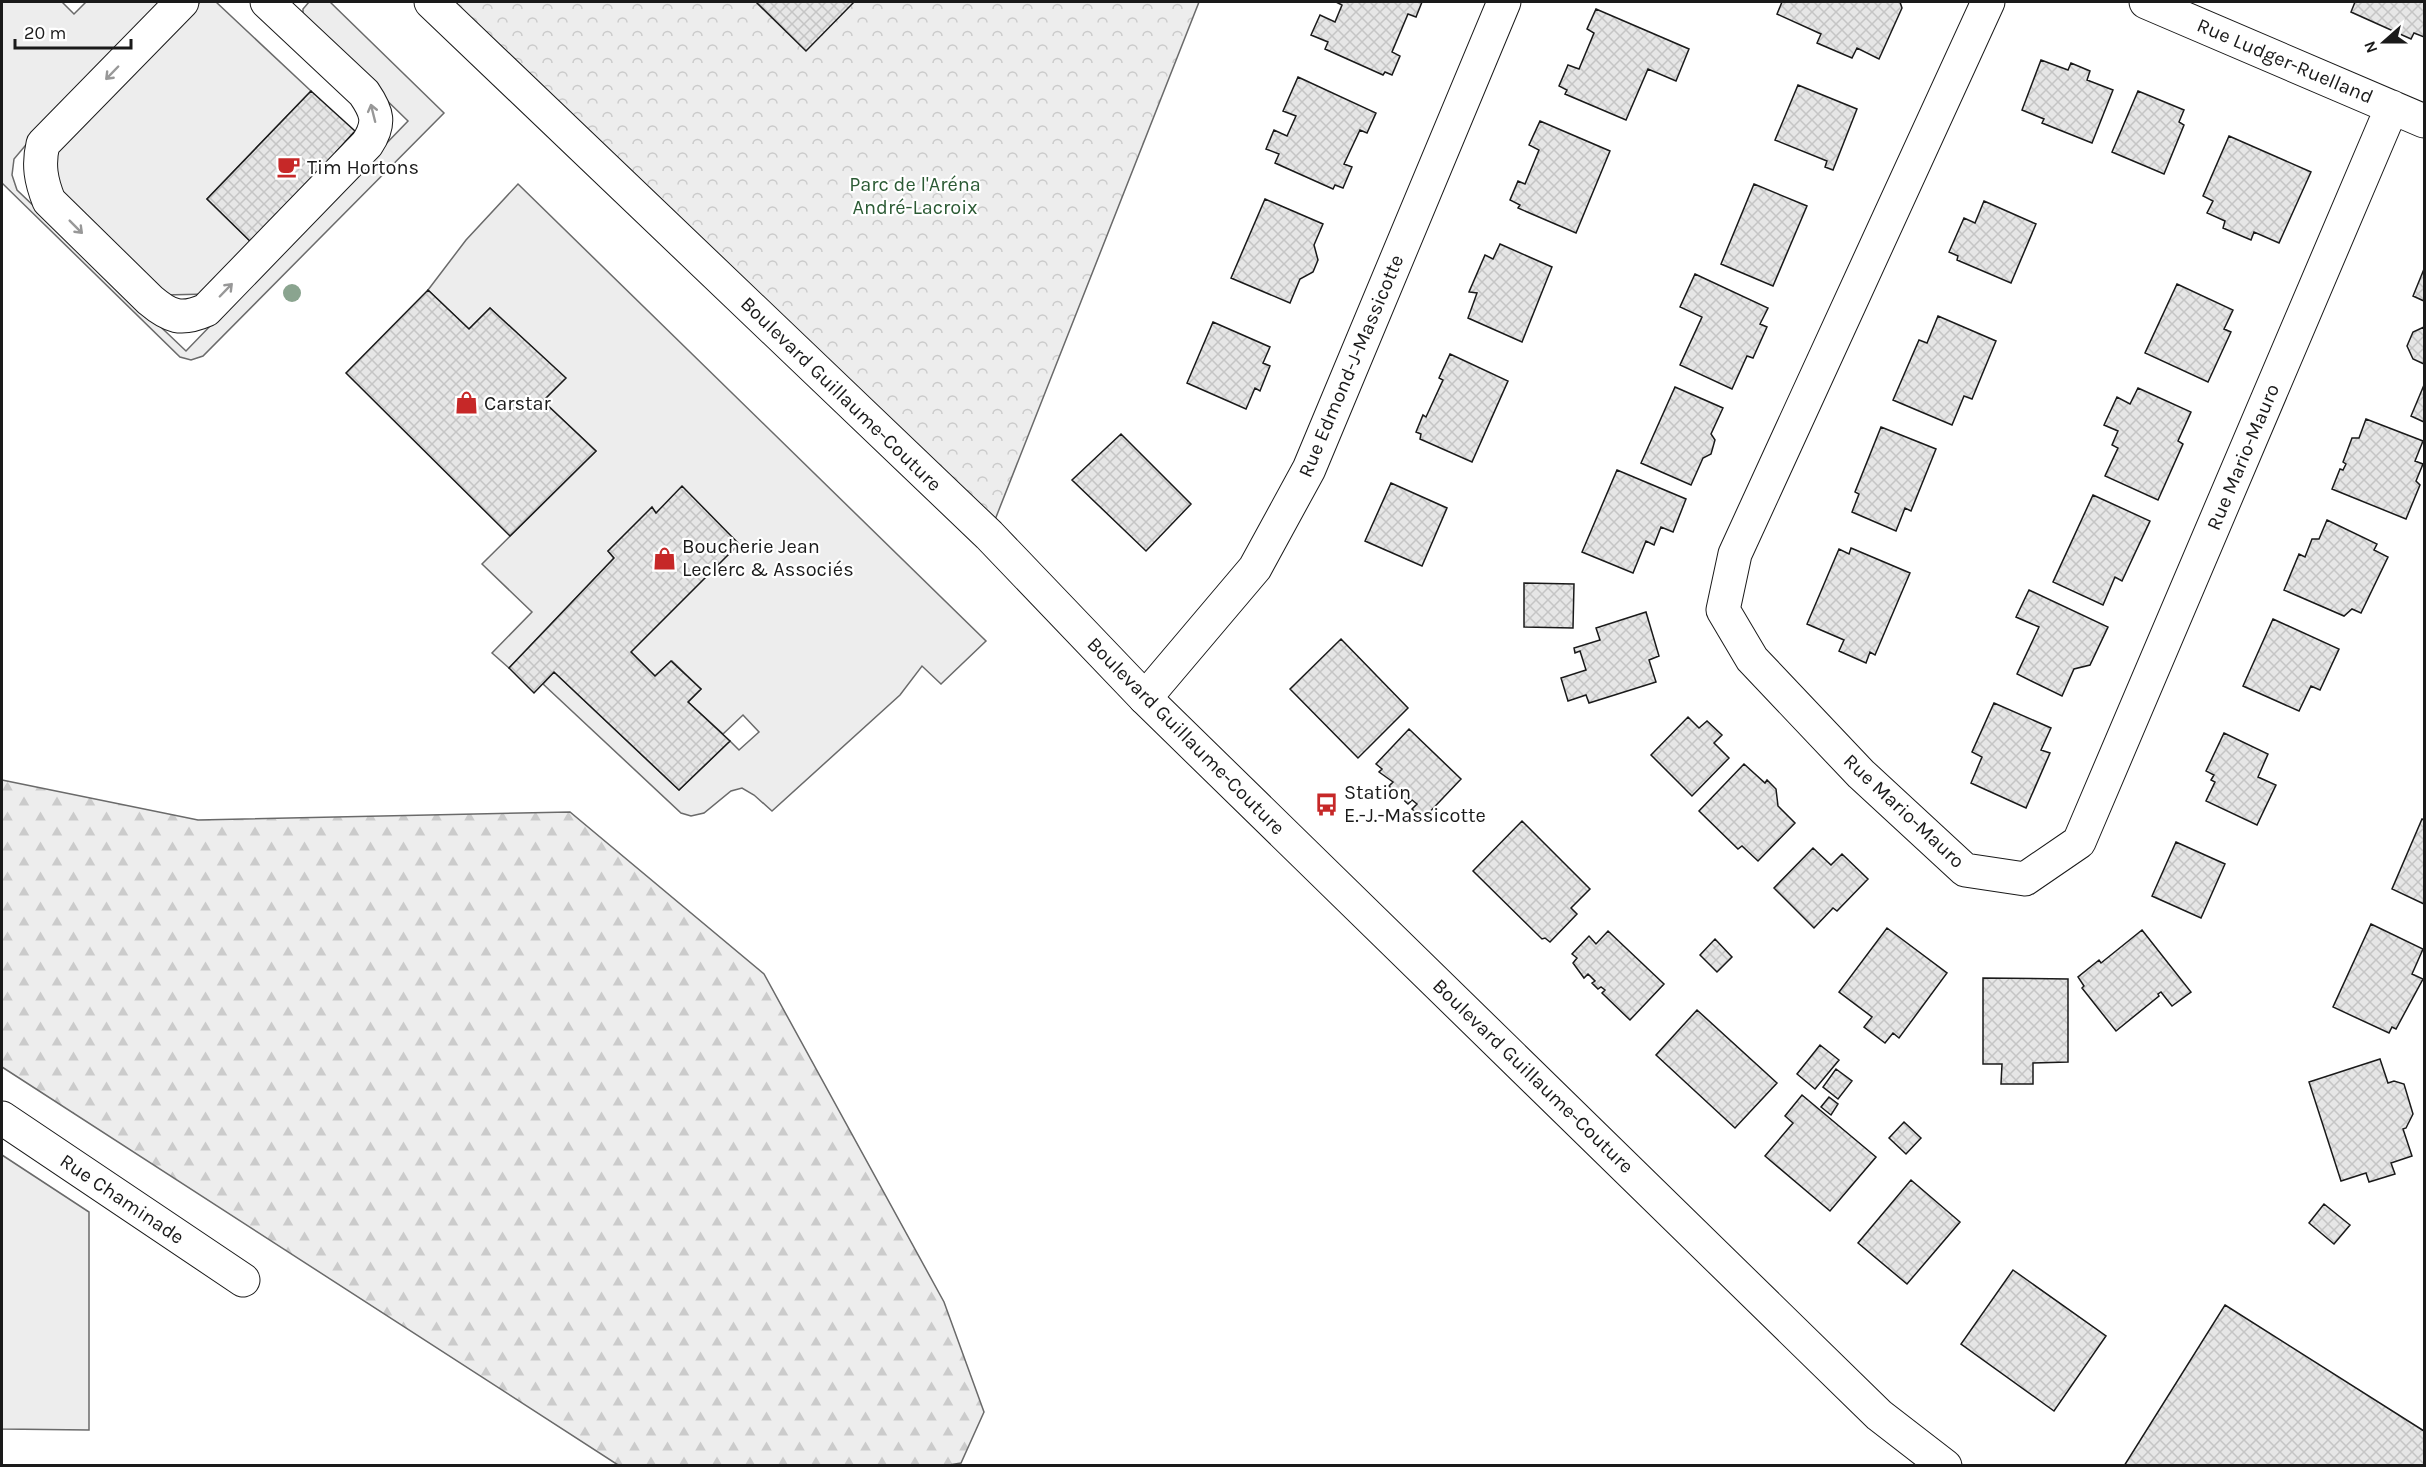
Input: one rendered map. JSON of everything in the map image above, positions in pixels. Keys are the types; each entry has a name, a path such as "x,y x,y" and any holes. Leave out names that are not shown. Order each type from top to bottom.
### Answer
{"street":[{"path":"182,2 43,144 40,157 41,183 50,201 150,300 165,313 180,317 194,316 206,310 368,144 376,130 374,108 364,93 267,2"},
{"name":"Boulevard Guillaume-Couture","path":"431,2 989,535 1145,698 1879,1415 1945,1466"},
{"name":"Rue Edmond-J-Massicotte","path":"1145,698 1255,568 1309,469 1504,2"},
{"name":"Rue Mario-Mauro","path":"1988,2 1735,554 1723,610 1752,659 1861,774 1965,870 2025,879 2079,842 2392,107"},
{"name":"Rue Ludger-Ruelland","path":"2146,2 2424,121"},
{"name":"Rue Chaminade","path":"2,1118 243,1280"}],"shaded area":[{"path":"2,2 62,2 74,14 86,2 165,2 30,140 14,159 12,175 17,190 186,351 408,121 303,19 303,9 309,2 330,2 444,113 203,356 191,360 180,357 2,183"},
{"path":"200,2 216,2 311,91 207,199 254,245 208,294 164,295 55,191 54,153"},
{"path":"518,184 986,641 941,684 922,666 900,695 772,811 742,788 731,791 704,813 691,816 681,813 543,684 554,672 679,790 730,741 739,750 759,732 743,715 723,734 688,702 701,689 672,661 655,676 631,652 656,513 652,508 608,551 614,558 509,668 492,653 532,612 482,564 596,451 543,401 565,378 490,308 469,329 428,290 466,240"},
{"path":"2,1155 89,1212 89,1430 2,1429"}],"green space":[{"name":"Parc de l'Aréna André-Lacroix","path":"431,2 1199,2 989,535"},
{"path":"2,780 198,820 570,812 764,974 944,1302 984,1412 961,1463 943,1466 618,1465 2,1067"}],"building":[{"path":"756,2 854,2 806,51"},
{"path":"1336,2 1422,2 1416,17 1408,14 1392,52 1400,56 1392,75 1385,72 1383,75 1325,49 1328,42 1311,35 1320,15 1335,22 1342,5"},
{"path":"1782,2 1900,2 1902,8 1879,59 1857,48 1852,58 1817,43 1821,34 1777,14"},
{"path":"2355,2 2424,2 2424,37 2414,33 2411,39 2351,12"},
{"path":"1596,9 1689,49 1676,81 1648,69 1626,120 1565,94 1567,90 1559,86 1568,65 1579,69 1594,33 1587,29"},
{"path":"2041,60 2068,70 2071,63 2090,71 2087,80 2113,90 2092,143 2042,123 2044,119 2022,110"},
{"path":"1298,77 1376,113 1367,133 1360,130 1344,164 1352,167 1343,188 1335,185 1333,189 1275,163 1279,154 1266,149 1274,130 1287,136 1296,116 1283,111"},
{"path":"1798,85 1857,109 1833,170 1825,167 1827,161 1775,140"},
{"path":"311,91 355,131 336,152 341,157 254,245 207,199"},
{"path":"2138,91 2184,110 2179,122 2184,125 2164,174 2112,152"},
{"path":"1540,121 1610,151 1576,233 1518,208 1520,205 1510,200 1518,181 1525,184 1539,150 1529,145"},
{"path":"2229,136 2311,172 2279,243 2254,232 2251,240 2223,228 2225,221 2207,213 2213,201 2203,196"},
{"path":"1754,184 1807,206 1773,286 1721,264"},
{"path":"1265,199 1323,224 1314,245 1318,260 1313,272 1300,279 1290,303 1231,278"},
{"path":"1984,201 2036,224 2011,283 1957,260 1958,256 1949,252 1964,218 1975,223"},
{"path":"1500,244 1552,267 1522,342 1468,318 1477,293 1469,292 1485,255 1493,259"},
{"path":"2424,269 2424,301 2413,296"},
{"path":"1695,274 1768,308 1760,324 1767,327 1753,358 1747,356 1732,389 1680,365 1702,317 1680,307"},
{"path":"2177,284 2233,310 2224,329 2231,332 2208,382 2145,353"},
{"path":"428,290 469,329 490,308 566,378 543,401 596,451 510,536 346,373"},
{"path":"1938,316 1996,341 1972,399 1964,396 1952,425 1893,400 1919,340 1927,343"},
{"path":"1213,322 1270,347 1263,363 1270,366 1260,391 1255,388 1246,409 1187,383"},
{"path":"2424,327 2424,364 2413,359 2407,346 2413,332"},
{"path":"1450,354 1508,381 1472,462 1420,439 1421,434 1416,432 1423,415 1426,417 1443,380 1439,378"},
{"path":"2424,385 2424,422 2411,416"},
{"path":"1675,387 1723,408 1711,434 1715,440 1711,454 1703,458 1691,485 1641,463"},
{"path":"2138,388 2191,412 2178,441 2183,444 2158,500 2105,476 2118,448 2112,445 2118,431 2104,425 2117,397 2130,404"},
{"path":"2366,419 2423,441 2415,461 2423,464 2416,481 2420,485 2406,519 2332,489 2340,469 2343,470 2346,464 2343,462 2352,438 2359,438"},
{"path":"1881,427 1936,449 1911,511 1905,508 1896,531 1852,512 1859,494 1855,492"},
{"path":"1121,434 1191,504 1146,551 1072,480"},
{"path":"1617,470 1686,499 1673,532 1661,527 1654,545 1646,541 1633,573 1582,552"},
{"path":"1391,483 1447,508 1422,566 1365,541"},
{"path":"682,486 739,544 631,652 655,676 671,661 701,689 688,702 730,741 679,790 554,672 534,693 509,668 614,558 608,551 652,507 656,513"},
{"path":"2093,495 2150,521 2122,581 2115,577 2103,605 2053,582"},
{"path":"2327,520 2377,544 2374,550 2388,557 2361,613 2352,609 2344,616 2284,590 2299,554 2305,557 2312,539 2319,539"},
{"path":"1851,548 1910,573 1875,655 1870,652 1866,663 1839,651 1844,640 1807,624 1839,549 1849,554"},
{"path":"1524,583 1574,584 1573,628 1524,627"},
{"path":"2029,590 2108,627 2090,665 2074,669 2062,696 2017,674 2039,627 2016,617"},
{"path":"1646,612 1659,656 1649,660 1656,682 1589,703 1586,695 1568,701 1561,678 1586,670 1580,651 1575,653 1574,648 1600,640 1596,628"},
{"path":"2273,619 2339,649 2320,690 2311,686 2299,711 2243,686"},
{"path":"1341,639 1408,708 1358,758 1290,689"},
{"path":"1994,703 2051,728 2041,750 2050,753 2026,808 1971,783 1982,757 1972,752"},
{"path":"1688,717 1699,728 1707,721 1722,735 1714,743 1729,758 1692,796 1651,755"},
{"path":"1409,729 1461,779 1423,819 1412,809 1417,804 1412,800 1408,804 1389,786 1393,782 1379,772 1382,769 1376,764"},
{"path":"2224,733 2268,754 2258,777 2276,785 2257,825 2206,801 2215,782 2211,780 2214,775 2206,771"},
{"path":"1744,764 1765,783 1767,780 1776,789 1778,806 1795,823 1758,861 1742,846 1738,849 1699,811"},
{"path":"2422,819 2424,820 2424,904 2392,889"},
{"path":"1522,821 1590,889 1571,908 1577,914 1550,942 1545,938 1542,939 1473,871"},
{"path":"2176,842 2225,864 2201,918 2152,896"},
{"path":"1813,848 1831,865 1842,854 1868,879 1837,911 1833,908 1814,928 1774,888"},
{"path":"2371,924 2423,949 2412,974 2423,979 2396,1029 2392,1027 2389,1033 2333,1007"},
{"path":"1887,928 1947,973 1899,1038 1893,1033 1885,1043 1864,1027 1872,1017 1839,992"},
{"path":"2142,930 2191,992 2172,1006 2161,992 2116,1031 2082,988 2084,986 2078,977 2099,960 2101,963"},
{"path":"1608,931 1664,984 1630,1020 1602,993 1605,990 1601,987 1598,989 1592,983 1595,981 1588,974 1584,978 1573,963 1577,958 1572,954 1589,936 1596,944"},
{"path":"1715,939 1732,957 1717,972 1700,955"},
{"path":"1983,978 2068,979 2068,1062 2033,1063 2033,1084 2001,1084 2002,1064 1983,1064"},
{"path":"1697,1010 1777,1083 1735,1128 1656,1055"},
{"path":"1820,1045 1839,1060 1815,1089 1797,1074"},
{"path":"2380,1059 2388,1083 2394,1081 2404,1084 2413,1114 2406,1128 2403,1129 2412,1156 2391,1163 2395,1174 2369,1182 2366,1173 2341,1181 2309,1082"},
{"path":"1836,1069 1852,1081 1838,1099 1823,1087"},
{"path":"1802,1095 1876,1157 1830,1211 1765,1156 1793,1123 1785,1116"},
{"path":"1829,1097 1838,1104 1831,1115 1821,1107"},
{"path":"1904,1122 1921,1138 1906,1154 1889,1138"},
{"path":"1911,1180 1960,1222 1907,1284 1858,1243"},
{"path":"2324,1204 2350,1225 2334,1244 2309,1223"},
{"path":"2013,1270 2106,1336 2054,1411 1961,1344"},
{"path":"2225,1305 2424,1431 2424,1466 2124,1466"}],"place":[{"name":"Tim Hortons","path":"289,167"},
{"name":"Carstar","path":"466,403"},
{"name":"Boucherie Jean Leclerc & Associés","path":"664,558"},
{"name":"Station E.-J.-Massicotte","path":"1326,804"}]}
